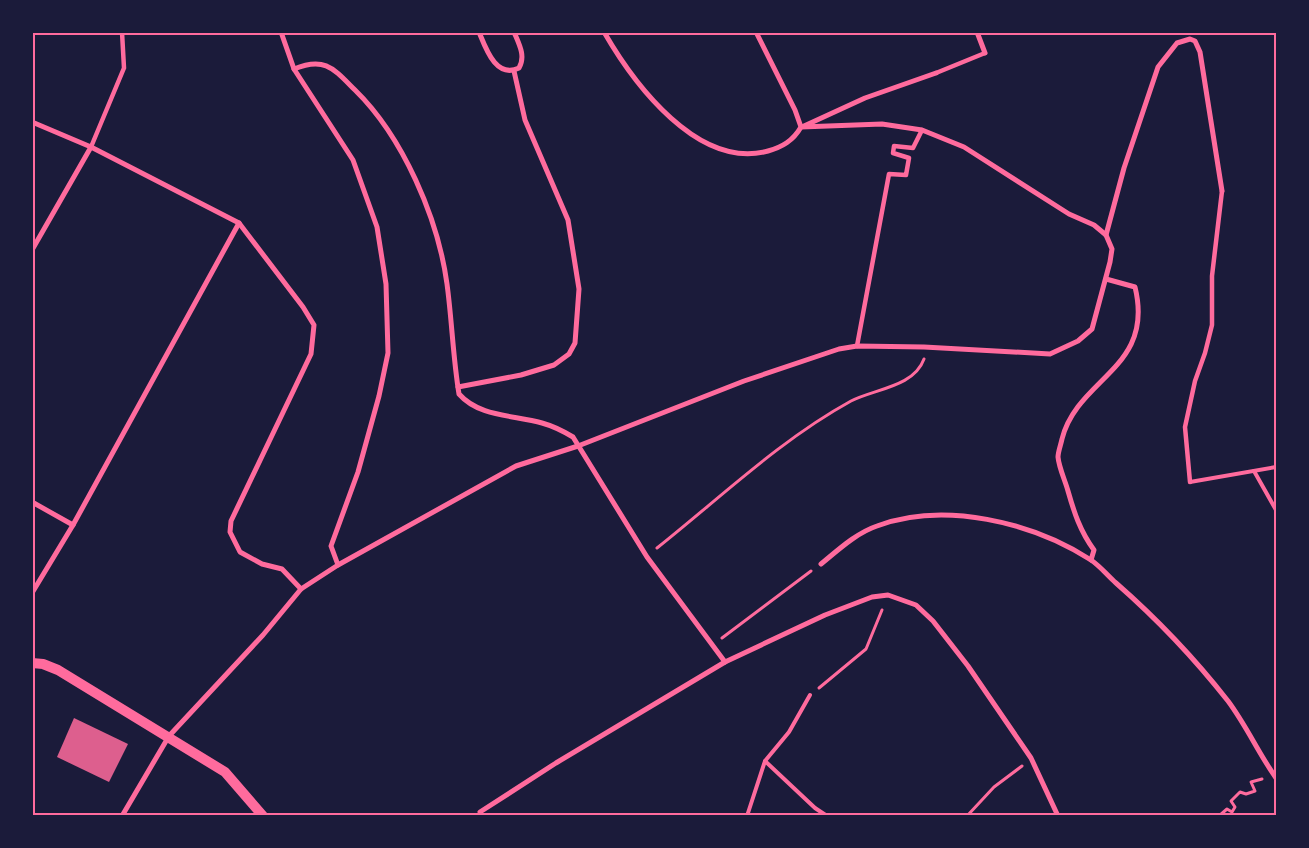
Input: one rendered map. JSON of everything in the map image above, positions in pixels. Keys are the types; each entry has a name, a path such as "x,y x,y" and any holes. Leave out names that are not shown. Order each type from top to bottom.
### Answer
{"main road":[{"path":"32,663 43,664 58,670 169,736 225,772 263,816"}],"street":[{"path":"32,250 91,147 124,68 122,32"},
{"path":"281,32 294,69 353,160 376,227 386,284 388,354 379,396 358,472 331,546 338,565"},
{"path":"479,32 491,58 500,68 514,71 519,68 522,56 514,32"},
{"path":"604,32 623,65 644,93 675,120 715,147 729,151 756,154 778,148 795,138 801,128 865,98 936,73 985,53 978,32"},
{"path":"756,32 795,110 801,128"},
{"path":"1106,235 1124,168 1158,67 1177,44 1186,40 1195,41 1200,52 1222,191 1212,276 1212,325 1205,354 1195,381 1185,427 1190,482"},
{"path":"294,69 308,63 318,62 339,74 366,100 408,166 431,220 447,282 459,394 466,403 515,418 540,422 558,428 573,437 647,557 725,662"},
{"path":"458,387 521,375 554,365 569,354 575,343 579,288 568,220 525,120 514,71"},
{"path":"32,122 91,147 239,223 303,307 314,325 311,354 231,521 230,532 240,552 262,564 282,569 301,589"},
{"path":"122,816 169,736 263,635 301,589 338,565 516,466 578,446 744,381 839,349 857,346 924,347 1050,354 1078,341 1092,329 1112,249 1106,235 964,147 922,130 882,124 801,128"},
{"path":"857,346 889,174 906,175 909,158 892,153 894,146 913,148 922,130"},
{"path":"32,593 73,525 239,223"},
{"path":"1091,560 1094,550 1074,516 1058,456 1065,429 1076,411 1113,371 1132,347 1137,315 1135,287 1106,279"},
{"path":"32,502 73,525"},
{"path":"821,564 843,546 876,526 918,516 952,515 1004,524 1029,531 1091,560 1156,622 1228,702 1275,776"},
{"path":"480,812 565,758 725,662 825,615 872,597 888,595 916,605 933,621 968,666 1031,758 1058,816"}],"lane":[{"path":"1190,482 1276,467"},
{"path":"1254,471 1276,510"},
{"path":"747,816 765,761 789,732 810,695"},
{"path":"765,761 815,808 828,816"}],"path":[{"path":"647,557 809,426 853,400 902,382 921,367 924,347"},
{"path":"712,646 821,564"},
{"path":"810,695 866,649 888,595"},
{"path":"967,816 994,787 1031,758"},
{"path":"1219,816 1227,809 1232,812 1235,807 1231,801 1240,792 1246,794 1254,791 1251,782 1275,776"}],"building":[{"path":"74,718 128,744 109,782 57,757"}]}
